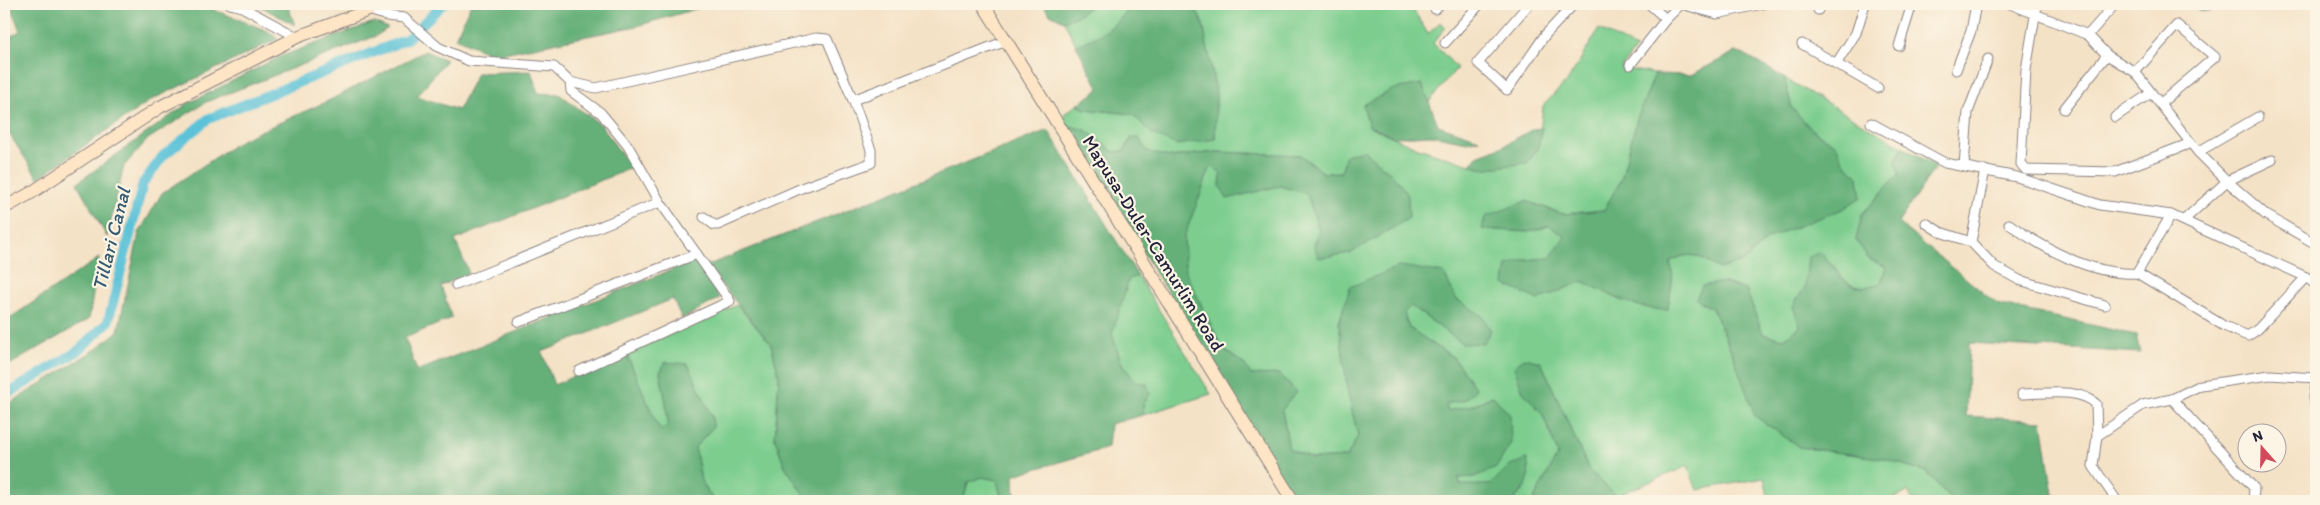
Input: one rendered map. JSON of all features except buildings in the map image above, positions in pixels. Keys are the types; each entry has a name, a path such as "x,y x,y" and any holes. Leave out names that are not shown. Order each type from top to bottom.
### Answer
{"street":[{"path":"230,4 242,7 298,37"},
{"name":"Mapusa-Duler-Camurlim Road","path":"983,4 1293,501"},
{"path":"1445,43 1480,4"},
{"path":"1529,4 1478,63 1507,90 1545,35 1574,4"},
{"path":"1649,4 1666,19"},
{"path":"1630,65 1666,19 1681,4 1717,14 1762,4"},
{"path":"1836,64 1856,33 1865,4"},
{"path":"1898,46 1912,4"},
{"path":"1956,70 1971,31 1976,4"},
{"path":"2010,4 2088,35 2107,55 2135,72 2198,152 2228,181 2266,215 2314,240"},
{"path":"2037,4 2026,70 2021,164 2026,170 2114,172 2191,143"},
{"path":"2088,35 2115,4"},
{"path":"4,208 31,193 160,107 298,37 372,7 387,16 404,18 438,47 469,61 554,67 570,82 596,88 816,38 827,40 853,100 871,150 871,163 804,187 718,225 714,225 704,217"},
{"path":"2135,72 2177,25 2215,57 2161,103"},
{"path":"853,100 1006,41"},
{"path":"1802,44 1878,88"},
{"path":"2064,109 2107,55"},
{"path":"1964,166 1968,112 1988,59"},
{"path":"570,82 571,91 601,113 628,146 660,202 730,301 579,371"},
{"path":"2115,117 2151,93"},
{"path":"2198,152 2258,117"},
{"path":"1872,123 1945,163 2017,177 2100,205 2171,215 2306,277 2316,285"},
{"path":"2184,220 2228,181 2272,160"},
{"path":"1971,242 1985,170"},
{"path":"456,285 660,202"},
{"path":"2137,273 2171,215"},
{"path":"1926,222 1940,232 1971,242 1994,266 2019,280 2105,305"},
{"path":"2009,224 2060,256 2092,266 2137,273 2224,326 2248,336 2258,329 2306,277"},
{"path":"519,322 697,254"},
{"path":"2097,436 2143,406 2172,399 2202,385 2270,375 2316,378"},
{"path":"2316,382 2314,398 2316,407"},
{"path":"2022,394 2072,393 2088,396 2096,404 2097,436 2093,466 2115,500"},
{"path":"2172,399 2254,488 2253,501"}],"green space":[{"path":"10,4 199,4 268,31 278,39 151,100 38,178 4,126 4,40 20,31"},
{"path":"256,4 287,4 295,25"},
{"path":"471,4 713,4 637,26 494,55 455,38"},
{"path":"1042,4 1093,4 1077,16 1064,21 1050,14"},
{"path":"1093,4 1132,4 1120,19 1102,34 1076,45 1064,21 1077,16"},
{"path":"1132,4 1193,4 1203,24 1216,93 1215,139 1177,145 1152,134 1132,114 1085,109 1077,105 1099,89 1076,45 1102,34 1120,19"},
{"path":"1193,4 1410,4 1428,34 1440,22 1446,27 1433,43 1457,68 1428,103 1422,84 1363,105 1369,126 1418,148 1482,169 1538,149 1543,106 1568,80 1599,29 1636,48 1621,68 1655,74 1637,119 1621,180 1604,210 1563,214 1526,201 1482,229 1528,232 1550,226 1566,236 1550,258 1525,260 1583,281 1620,300 1668,309 1672,279 1670,262 1690,255 1701,258 1719,269 1744,261 1770,237 1801,223 1858,177 1843,161 1836,145 1812,130 1792,108 1784,78 1903,147 1896,160 1899,174 1862,214 1856,240 1869,259 1886,267 1881,283 1858,287 1843,278 1833,265 1805,287 1793,306 1800,327 1784,339 1763,335 1746,290 1712,309 1732,353 1799,447 1886,459 1926,472 1950,498 1950,501 1913,501 1908,492 1886,501 1769,501 1764,478 1697,490 1688,466 1616,496 1589,470 1541,362 1515,367 1523,391 1542,413 1558,454 1533,501 1512,501 1524,490 1510,465 1490,485 1461,486 1458,478 1474,477 1493,396 1473,405 1448,411 1445,404 1466,399 1454,358 1409,328 1404,313 1411,306 1463,344 1481,315 1456,299 1444,274 1339,322 1348,394 1358,436 1347,457 1312,459 1289,449 1282,410 1296,392 1279,374 1251,375 1245,365 1222,348 1185,271 1184,236 1211,165 1221,173 1220,186 1280,186 1307,194 1319,230 1314,246 1341,172 1324,173 1300,155 1216,152 1169,157 1146,151 1131,138 1124,151 1114,152 1085,130 1065,125 1065,113 1077,105 1085,109 1132,114 1152,134 1215,139 1216,93 1203,24"},
{"path":"2191,4 2243,4 2201,12"},
{"path":"374,22 388,28 376,36 206,102 148,139 124,166 107,237 77,183 187,104 279,57"},
{"path":"425,51 446,60 417,96 458,110 477,73 531,71 538,93 559,94 601,125 631,168 455,240 469,273 441,286 452,318 405,338 417,371 694,261 720,298 682,319 673,299 542,352 554,385 626,353 661,430 668,425 660,372 666,362 688,364 712,417 713,427 695,447 701,481 714,501 4,501 4,407 96,349 118,331 139,233 162,193 243,139 328,101"},
{"path":"1735,52 1748,56 1784,78 1792,108 1812,130 1836,145 1843,161 1858,177 1861,197 1843,209 1770,237 1744,261 1719,269 1701,258 1690,255 1670,262 1672,280 1668,310 1635,305 1583,281 1538,300 1504,284 1507,265 1525,260 1550,258 1565,236 1549,226 1528,232 1482,229 1485,217 1526,201 1563,214 1604,210 1621,180 1637,119 1655,74 1691,75"},
{"path":"1422,84 1438,125 1479,139 1467,142 1431,135 1394,137 1369,126 1363,105 1394,89"},
{"path":"1065,125 1085,130 1114,152 1124,151 1132,138 1139,138 1147,151 1169,157 1216,152 1300,155 1324,173 1341,172 1346,155 1363,150 1393,175 1408,195 1409,218 1351,253 1319,258 1314,246 1319,230 1307,194 1280,186 1227,199 1220,186 1221,173 1211,166 1184,237 1185,271 1222,348 1245,365 1251,375 1279,374 1296,392 1282,410 1289,449 1312,459 1347,457 1358,436 1348,394 1339,322 1350,287 1400,266 1444,273 1456,299 1481,315 1491,330 1484,343 1463,344 1411,306 1404,313 1409,328 1454,358 1476,389 1466,399 1446,404 1448,411 1473,405 1493,396 1510,415 1511,443 1496,468 1474,477 1458,478 1461,485 1490,485 1510,465 1527,459 1529,473 1527,483 1522,491 1512,501 1296,501"},
{"path":"1542,128 1538,149 1527,163 1482,169 1470,165 1477,156 1501,147 1533,129"},
{"path":"1048,130 1138,276 1129,279 1112,334 1122,364 1136,382 1147,384 1150,394 1143,404 1143,415 1110,424 1108,448 1014,475 1015,501 1002,501 997,480 983,477 968,482 964,496 972,501 808,501 785,466 775,439 779,376 771,344 706,266"},
{"path":"1903,147 1936,166 1898,223 1997,304 2136,335 2140,353 1969,343 1966,416 2042,421 2054,501 1950,501 1950,498 1926,472 1886,459 1799,447 1755,416 1732,353 1713,309 1696,299 1702,286 1723,282 1746,290 1763,334 1784,339 1800,327 1793,306 1805,287 1808,257 1821,252 1845,281 1852,285 1859,287 1881,283 1886,267 1869,259 1856,240 1862,214 1899,174 1896,160"},
{"path":"99,258 89,319 4,368 4,322"},
{"path":"1138,276 1211,394 1143,415 1143,404 1150,394 1125,369 1117,353 1112,335 1116,316 1129,279"},
{"path":"737,305 771,344 779,376 775,439 785,466 808,501 714,501 701,481 695,447 713,427 712,417 688,365 666,362 660,372 668,425 661,430 626,353"},
{"path":"1524,358 1541,362 1589,470 1616,496 1610,501 1533,501 1558,454 1542,413 1523,392 1514,367"},
{"path":"983,477 997,480 1002,501 972,501 964,496 968,482"}],"waterway":[{"name":"Tillari Canal","path":"4,396 78,351 108,322 143,183 163,156 208,119 407,39 443,4"}]}
